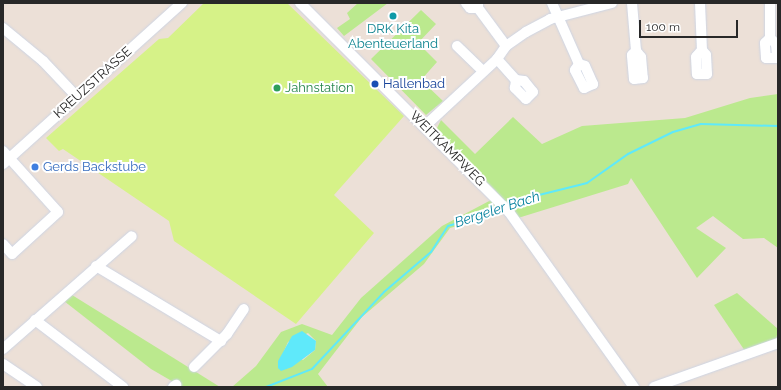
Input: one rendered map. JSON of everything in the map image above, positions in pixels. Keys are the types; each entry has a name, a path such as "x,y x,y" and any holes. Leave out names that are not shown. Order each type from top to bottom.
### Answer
{"street":[{"name":"KREUZSTRASSE","path":"5,158 77,97 182,3"},
{"name":"WEITKAMPWEG","path":"300,3 425,126 506,209 634,387"},
{"path":"466,3 470,8 478,6 506,46"},
{"path":"552,3 579,64"},
{"path":"425,126 497,59 506,46 550,19 612,3"},
{"path":"632,3 636,51"},
{"path":"700,3 702,50"},
{"path":"770,3 770,38"},
{"path":"3,28 43,61 77,97"},
{"path":"457,46 483,71"},
{"path":"497,59 516,80"},
{"path":"3,244 12,254 58,212 5,158"},
{"path":"3,349 132,236"},
{"path":"96,266 221,340"},
{"path":"194,367 221,340 244,309"},
{"path":"35,320 123,387"},
{"path":"654,387 778,343"},
{"path":"3,364 37,387"}],"green space":[{"path":"204,3 287,3 404,116 334,195 374,233 296,324 174,241 169,221 63,149 59,151 46,138 159,39 168,38"},
{"path":"358,3 388,3 344,36 337,28 350,19 347,13"},
{"path":"421,10 436,24 418,43 437,62 421,80 443,101 426,115 371,59"},
{"path":"778,94 778,248 764,238 743,239 713,216 696,228 726,248 697,278 631,178 628,184 518,218 495,190 435,132 441,120 475,154 513,117 542,144 582,126 685,118 750,98"},
{"path":"491,200 503,213 450,228 424,264 362,317 318,374 328,387 232,387 256,366 281,332 302,324 332,335 361,298 442,226","holes":["308,333 316,341 315,350 303,360 284,351 288,342"]},
{"path":"737,293 778,329 776,340 745,351 714,305"},
{"path":"72,295 220,387 182,387 151,369 64,301"}],"water":[{"path":"302,331 316,341 315,350 292,367 281,371 278,368 278,361 292,336"}],"waterway":[{"name":"Bergeler Bach","path":"508,207 527,198 587,183 628,154 673,132 701,124 778,126"},
{"name":"Bergeler Bach","path":"266,387 312,369 384,292 431,252 448,226 503,210"}],"place":[{"name":"DRK Kita Abenteuerland","path":"393,16"},
{"name":"Hallenbad","path":"375,84"},
{"name":"Jahnstation","path":"277,88"},
{"name":"Gerds Backstube","path":"35,167"}]}
